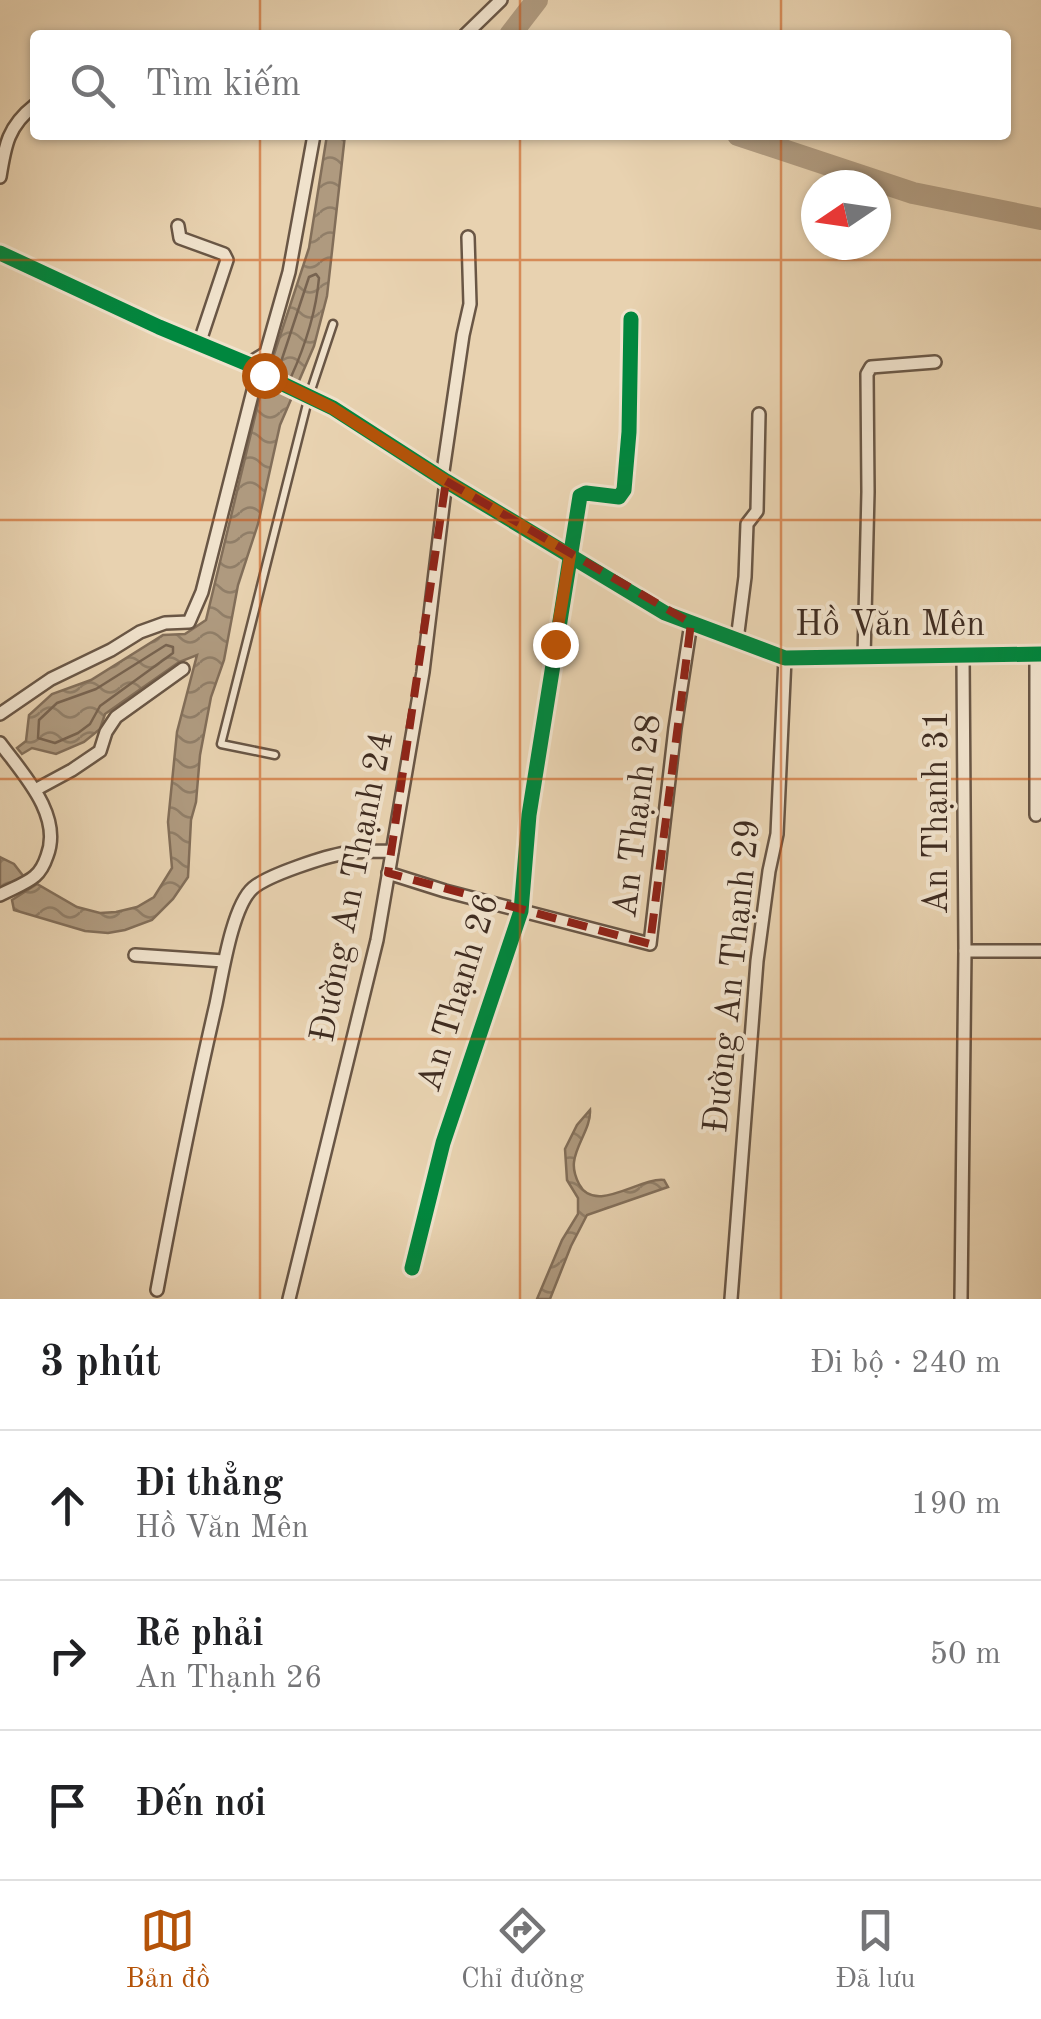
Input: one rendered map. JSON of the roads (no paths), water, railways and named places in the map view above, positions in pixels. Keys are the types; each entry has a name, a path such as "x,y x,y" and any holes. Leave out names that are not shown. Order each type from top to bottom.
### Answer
{"street":[{"path":"471,30 501,0"},
{"path":"0,177 12,128 30,109"},
{"path":"0,714 51,680 140,632 165,622 188,622 202,592 257,370 266,353 285,288 313,140"},
{"path":"178,226 180,238 224,254 227,260 199,344"},
{"name":"Đường An Thạnh 24","path":"289,1299 377,940 423,672 444,480 470,304 468,237"},
{"name":"Hồ Văn Mên","path":"0,253 332,408 664,612 692,623 785,658 1039,654"},
{"name":"An Thạnh 26","path":"412,1268 443,1143 521,911 529,815 580,496 586,493 619,497 624,490 630,319"},
{"path":"864,657 866,374 871,366 935,362"},
{"path":"737,640 746,577 747,524 757,511 759,414"},
{"name":"An Thạnh 28","path":"521,911 650,944 675,728 692,623"},
{"path":"1036,814 1039,654"},
{"name":"An Thạnh 31","path":"963,656 964,951 1041,952"},
{"name":"Đường An Thạnh 29","path":"731,1299 757,961 769,870 778,834 785,658"},
{"path":"35,790 100,750 116,717 183,669"},
{"path":"0,894 36,875 50,850 51,834 35,790 7,753"},
{"path":"157,1290 224,961 232,928 250,890 296,868 346,853 392,851"},
{"path":"388,874 521,911"},
{"path":"961,1299 964,951"},
{"path":"135,955 224,961"}],"lane":[{"path":"275,756 221,744 304,394 333,324"}],"water":[{"path":"326,140 344,140 327,296 314,346 280,425 258,524 238,585 224,660 211,697 191,820 188,877 152,920 125,930 85,931 14,910 12,900 37,884 77,907 100,913 137,907 154,897 172,868 168,822 177,732 197,655 179,662 105,714 100,729 84,742 56,754 32,748 22,754 17,748 26,741 29,715 52,694 91,680 163,635 185,634 206,620 259,400 309,248"},
{"path":"0,857 14,864 24,877 0,892"},
{"path":"590,1110 574,1165 586,1193 607,1196 664,1180 668,1187 587,1215 550,1299 537,1299 562,1240 578,1214 578,1198 567,1180 565,1149"}],"waterway":[{"path":"514,30 537,0"},
{"path":"753,140 913,193 1041,219"}]}
